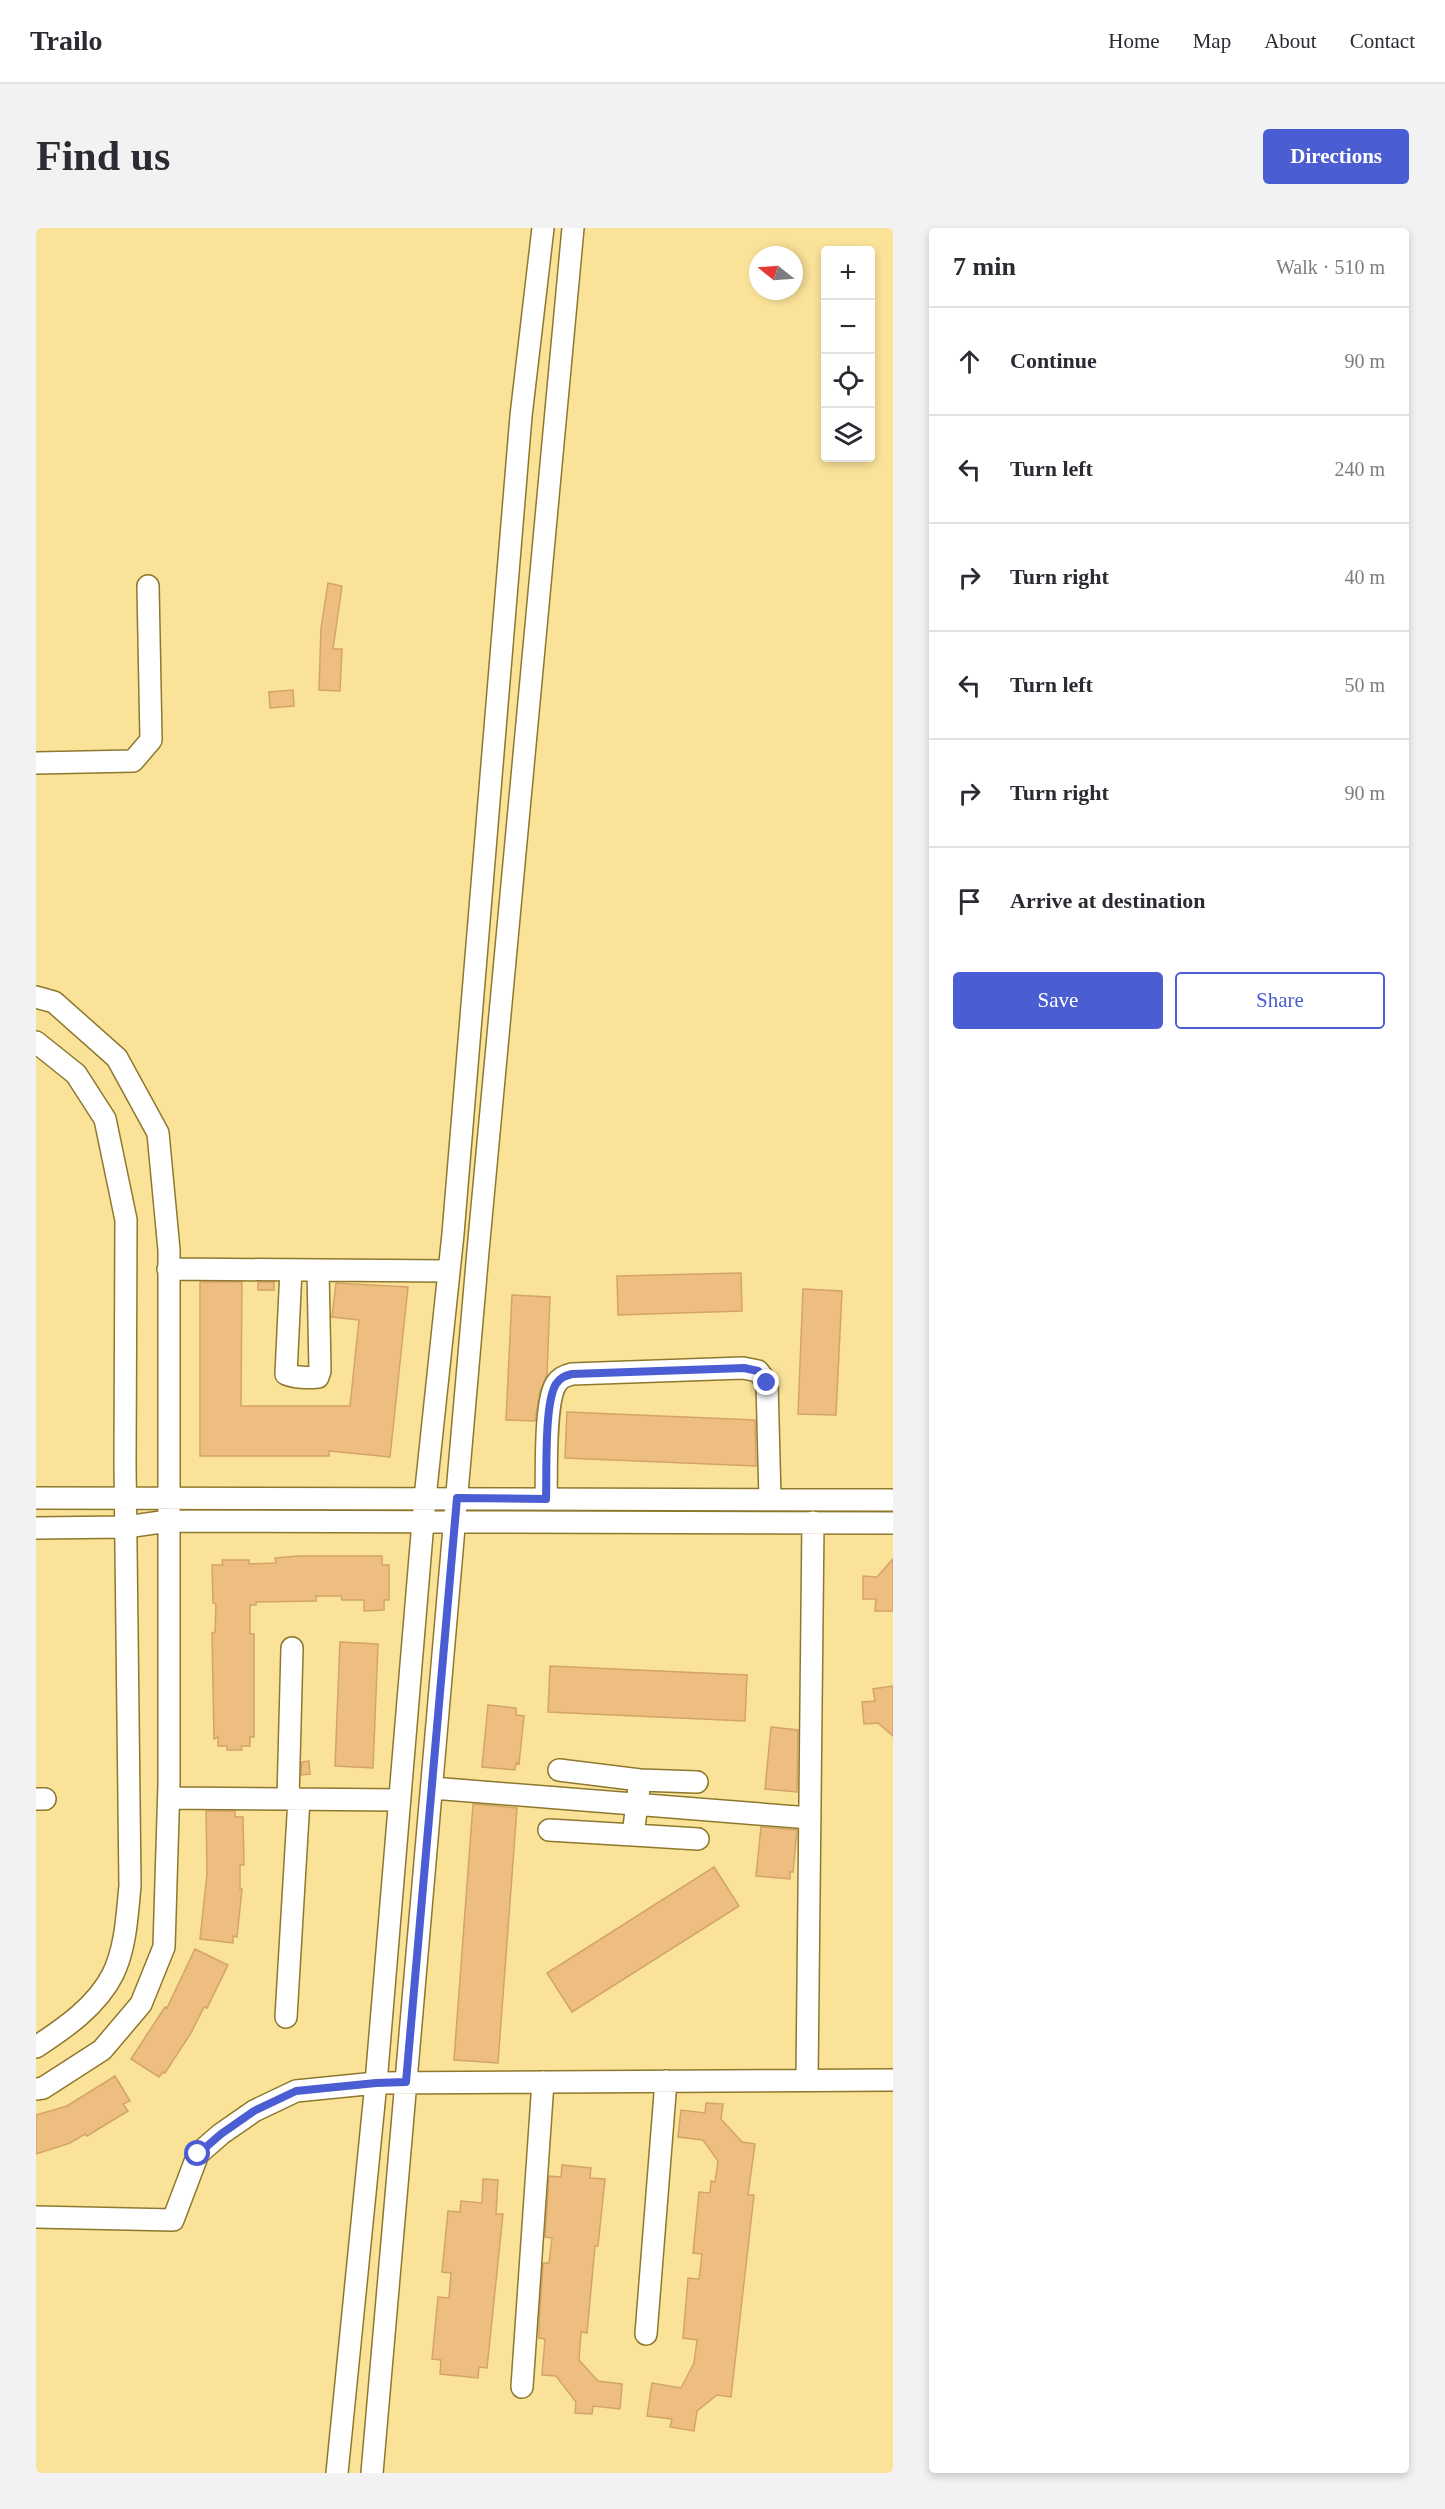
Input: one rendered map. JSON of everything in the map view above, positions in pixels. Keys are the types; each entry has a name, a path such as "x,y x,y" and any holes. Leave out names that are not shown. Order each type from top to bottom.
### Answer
{"street":[{"path":"337,2473 376,2083 425,1498 449,1270 520,416 543,228"},
{"path":"372,2473 457,1498 573,228"},
{"path":"36,763 133,761 152,740 148,586"},
{"path":"36,997 54,1002 117,1058 158,1133 168,1269 169,1798 164,1947 141,2004 102,2050 43,2088 36,2089"},
{"path":"36,1042 76,1074 105,1119 126,1220 126,1527 130,1886 126,1933 113,1974 84,2012 36,2048"},
{"path":"168,1269 449,1270"},
{"path":"291,1270 286,1374 309,1378 318,1377 320,1371 318,1270"},
{"path":"546,1499 549,1415 555,1386 562,1377 595,1373 744,1368 758,1371 767,1383 770,1499"},
{"path":"36,1498 893,1500"},
{"path":"36,1528 126,1527 168,1521 893,1523"},
{"path":"807,2080 813,1522"},
{"path":"286,2017 293,1799 292,1648"},
{"path":"559,1770 640,1780 697,1782"},
{"path":"633,1835 640,1780"},
{"path":"432,1788 810,1818"},
{"path":"169,1798 400,1800"},
{"path":"549,1830 698,1839"},
{"path":"36,2217 172,2220 198,2154 221,2134 254,2111 296,2091 406,2082 893,2080"},
{"path":"646,2334 666,2081"},
{"path":"522,2387 543,2082"}],"building":[{"path":"328,583 342,586 333,649 342,649 340,691 319,690 321,628"},
{"path":"293,690 294,706 270,708 269,692"},
{"path":"741,1273 742,1311 618,1315 617,1276"},
{"path":"200,1282 242,1282 241,1406 350,1406 359,1320 332,1317 336,1283 408,1287 390,1457 329,1451 329,1456 200,1456"},
{"path":"258,1282 274,1282 274,1290 258,1290"},
{"path":"803,1289 842,1291 836,1415 798,1414"},
{"path":"512,1295 550,1297 547,1375 540,1391 535,1421 506,1420"},
{"path":"567,1412 755,1420 756,1466 565,1458"},
{"path":"382,1556 382,1565 389,1565 389,1600 384,1600 384,1610 364,1611 364,1600 342,1600 341,1596 316,1596 316,1601 256,1602 256,1605 250,1605 250,1634 254,1634 254,1737 250,1737 250,1746 241,1746 242,1750 227,1750 227,1746 218,1746 218,1737 214,1739 212,1633 215,1632 216,1604 213,1603 212,1565 223,1565 222,1560 249,1560 249,1564 276,1563 275,1558"},
{"path":"893,1559 893,1611 875,1611 876,1599 863,1599 863,1576 877,1577"},
{"path":"340,1642 378,1644 373,1768 335,1766"},
{"path":"550,1666 747,1675 745,1721 548,1712"},
{"path":"893,1686 893,1736 878,1723 864,1724 862,1702 875,1701 873,1689"},
{"path":"488,1705 516,1708 516,1715 524,1716 519,1764 516,1763 515,1770 482,1767"},
{"path":"771,1727 798,1730 797,1792 765,1789"},
{"path":"309,1761 310,1774 301,1775 302,1762"},
{"path":"473,1804 517,1808 498,2063 454,2060"},
{"path":"206,1811 235,1811 235,1817 243,1817 244,1865 240,1865 240,1889 242,1889 237,1937 233,1936 233,1943 200,1939 207,1874"},
{"path":"761,1827 797,1830 793,1872 790,1872 790,1879 756,1876"},
{"path":"714,1867 739,1906 572,2012 547,1973"},
{"path":"195,1949 228,1965 207,2008 204,2007 191,2033 165,2073 163,2072 159,2077 131,2059 165,2007 167,2008"},
{"path":"115,2076 130,2101 123,2104 128,2111 87,2136 85,2134 70,2143 36,2154 36,2115 67,2106"},
{"path":"706,2103 723,2104 721,2119 742,2142 755,2144 748,2195 754,2195 731,2397 717,2395 697,2411 694,2431 670,2427 672,2419 647,2416 652,2383 681,2388 694,2363 697,2340 683,2338 688,2278 699,2279 702,2254 693,2253 699,2192 710,2193 711,2181 715,2182 718,2161 703,2140 678,2137 681,2110 705,2113"},
{"path":"562,2165 591,2168 590,2178 605,2179 598,2246 595,2246 587,2333 581,2332 579,2360 598,2381 622,2384 620,2409 593,2406 592,2414 575,2413 576,2402 556,2376 542,2375 545,2339 539,2338 539,2324 543,2263 549,2263 552,2238 545,2237 549,2176 561,2177"},
{"path":"483,2179 498,2180 496,2214 503,2214 487,2368 479,2367 478,2378 440,2374 441,2360 432,2359 438,2297 449,2298 451,2273 442,2272 448,2211 460,2212 461,2201 482,2203"}],"route":[{"path":"198,2154 221,2134 254,2111 296,2091 406,2082 457,1498 546,1499 549,1415 555,1386 562,1377 572,1374 744,1368 758,1371 767,1383"}]}
